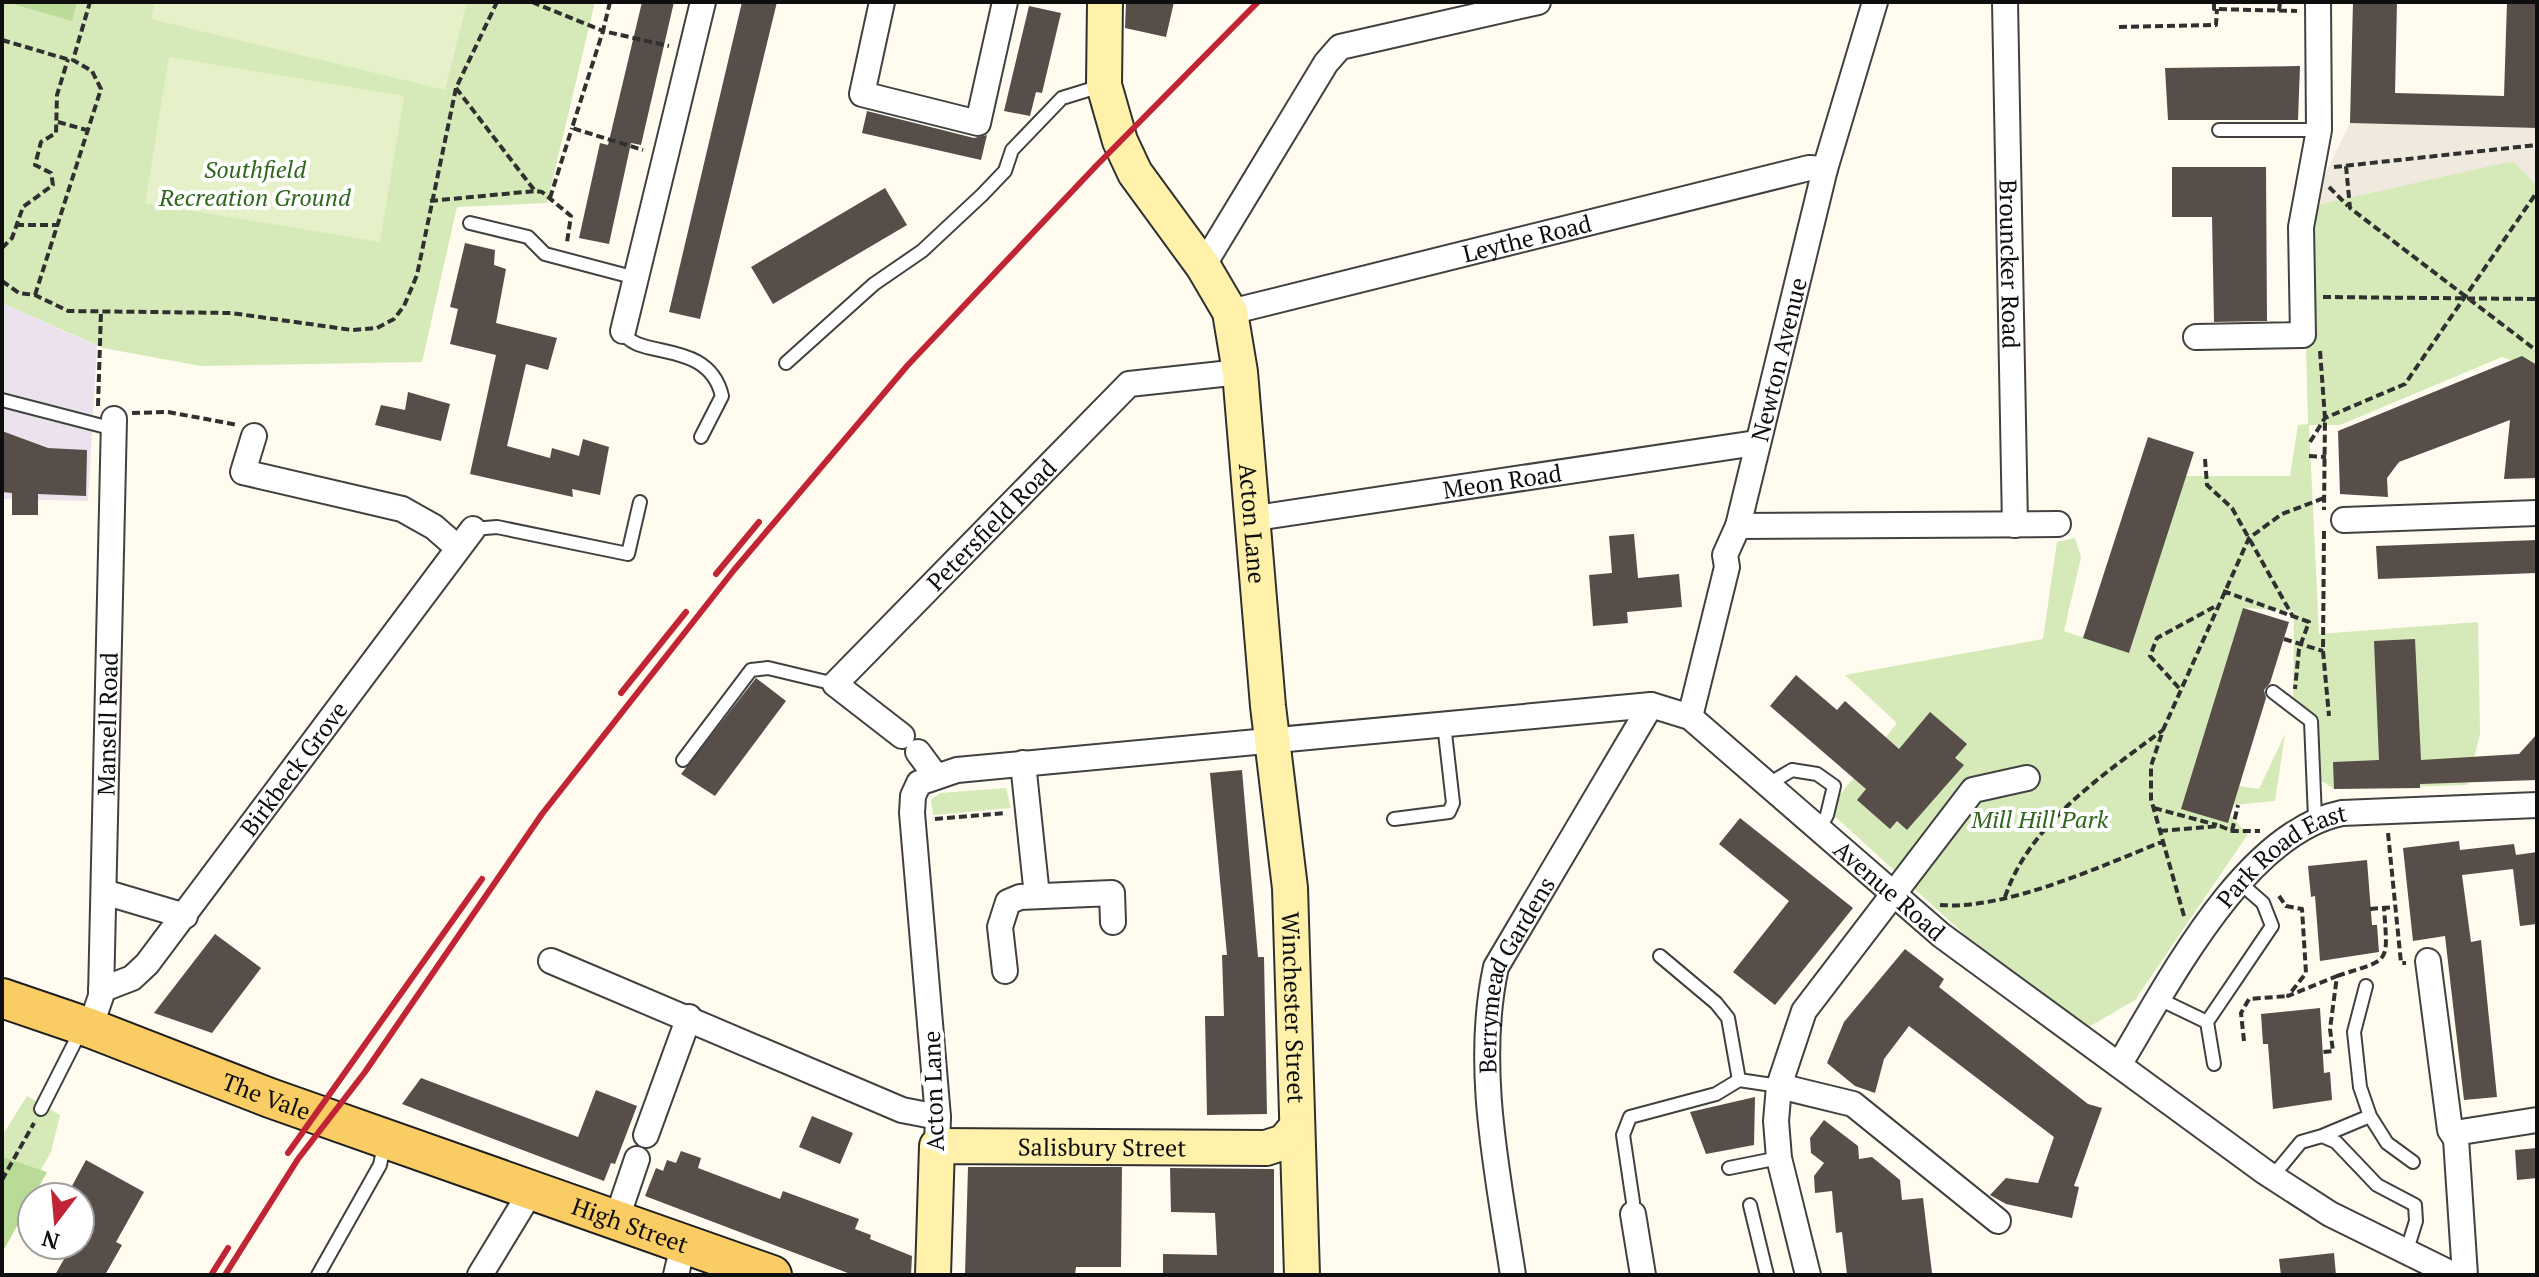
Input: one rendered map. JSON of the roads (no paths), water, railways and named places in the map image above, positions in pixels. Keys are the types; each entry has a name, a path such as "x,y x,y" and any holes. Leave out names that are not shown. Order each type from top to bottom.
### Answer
{"main road":[{"name":"Acton Lane","path":"1105,2 1104,85 1120,141 1135,173 1203,266 1230,312 1240,372 1249,519 1273,740"},
{"name":"Winchester Street","path":"1273,740 1290,888 1295,1129 1302,1275"},
{"name":"The Vale","path":"2,998 87,1026 385,1138 533,1188"},
{"path":"1266,1148 1284,1142 1295,1129"},
{"name":"Acton Lane","path":"933,1275 937,1131"},
{"name":"Salisbury Street","path":"937,1131 1266,1148"},
{"path":"1266,1148 1290,1157 1299,1175"},
{"name":"High Street","path":"533,1188 617,1218 680,1258 772,1275"}],"street":[{"path":"623,331 703,2"},
{"path":"882,2 862,94 978,123 1005,2"},
{"path":"1203,266 1326,63 1340,47 1538,2"},
{"name":"Newton Avenue","path":"1690,717 1727,567 1725,555 1738,526 1825,169 1875,2"},
{"name":"Brouncker Road","path":"2005,2 2015,525"},
{"path":"2196,337 2311,339 2301,227 2319,130 2310,7"},
{"name":"Leythe Road","path":"1230,312 1809,168 1825,169"},
{"name":"Petersfield Road","path":"835,684 1129,384 1240,372"},
{"name":"Mansell Road","path":"87,1026 101,990 109,416"},
{"path":"254,436 243,472 402,509 434,527 466,539"},
{"name":"Meon Road","path":"1249,519 1756,443"},
{"path":"2331,520 2537,513"},
{"path":"1738,526 2058,524"},
{"name":"Birkbeck Grove","path":"101,990 132,978 185,916 466,539"},
{"path":"835,684 910,744 935,775 1023,763 1273,740"},
{"name":"Avenue Road","path":"1273,740 1651,705 1690,717 1941,935 2272,1177 2330,1214 2454,1275"},
{"name":"Berrymead Gardens","path":"1513,1275 1493,1145 1488,1065 1489,1000 1496,967 1651,705"},
{"path":"1023,763 1037,896"},
{"name":"Acton Lane","path":"935,775 919,783 913,796 912,813 937,1131"},
{"path":"1808,1275 1779,1158 1776,1121 1779,1086 1804,1011 1973,790 2027,778"},
{"name":"Park Road East","path":"2119,1065 2157,998 2239,882 2278,843 2315,818 2386,811 2537,805"},
{"path":"104,892 185,916"},
{"path":"1005,971 1002,914 1008,902 1037,896 1112,893 1113,922"},
{"path":"551,961 902,1110 937,1131"},
{"path":"2428,961 2450,1130 2456,1139 2465,1275"},
{"path":"646,1135 689,1017"},
{"path":"1779,1086 1853,1104 1998,1221"},
{"path":"2456,1139 2461,1132 2482,1127 2537,1120"},
{"path":"617,1218 637,1159"},
{"path":"480,1275 533,1188"},
{"path":"1633,1208 1643,1275"}],"lane":[{"path":"786,363 874,284 922,251 982,195 1005,171 1012,150 1062,98 1104,85"},
{"path":"2219,130 2319,130"},
{"path":"470,223 528,237 545,254 636,278"},
{"path":"623,331 631,341 693,358 712,376 722,396 701,437"},
{"path":"2,400 109,416"},
{"path":"466,539 497,527 628,554 640,502"},
{"path":"683,760 751,670 768,668 835,684"},
{"path":"2273,692 2311,721 2315,818"},
{"path":"1394,819 1449,812 1453,803 1444,724"},
{"path":"1767,785 1792,770 1817,774 1834,786 1827,815 1818,831"},
{"path":"2214,1064 2207,1022 2272,926 2263,903 2239,882"},
{"path":"1660,956 1716,1003 1728,1018 1739,1080"},
{"path":"2366,986 2354,1032 2360,1087 2370,1116 2387,1143 2413,1162"},
{"path":"2157,998 2207,1022"},
{"path":"41,1109 87,1026"},
{"path":"1633,1208 1623,1135 1630,1117 1716,1094 1739,1080 1779,1086"},
{"path":"2272,1177 2301,1142 2370,1116"},
{"path":"637,1159 646,1135"},
{"path":"2322,1136 2336,1142 2377,1185 2415,1205 2416,1221 2406,1253"},
{"path":"318,1275 380,1165 385,1138"},
{"path":"1729,1168 1779,1158"},
{"path":"1750,1205 1767,1275"}],"railway":[{"path":"225,1275 298,1159 365,1072 542,814 734,570 907,366 1096,166 1258,2"},
{"path":"716,574 759,522"},
{"path":"621,693 686,612"},
{"path":"288,1153 482,879"},
{"path":"211,1275 228,1248"}],"park label":[{"name":"Southfield Recreation Ground","path":"255,183"},
{"name":"Mill Hill Park","path":"2040,819"}]}
